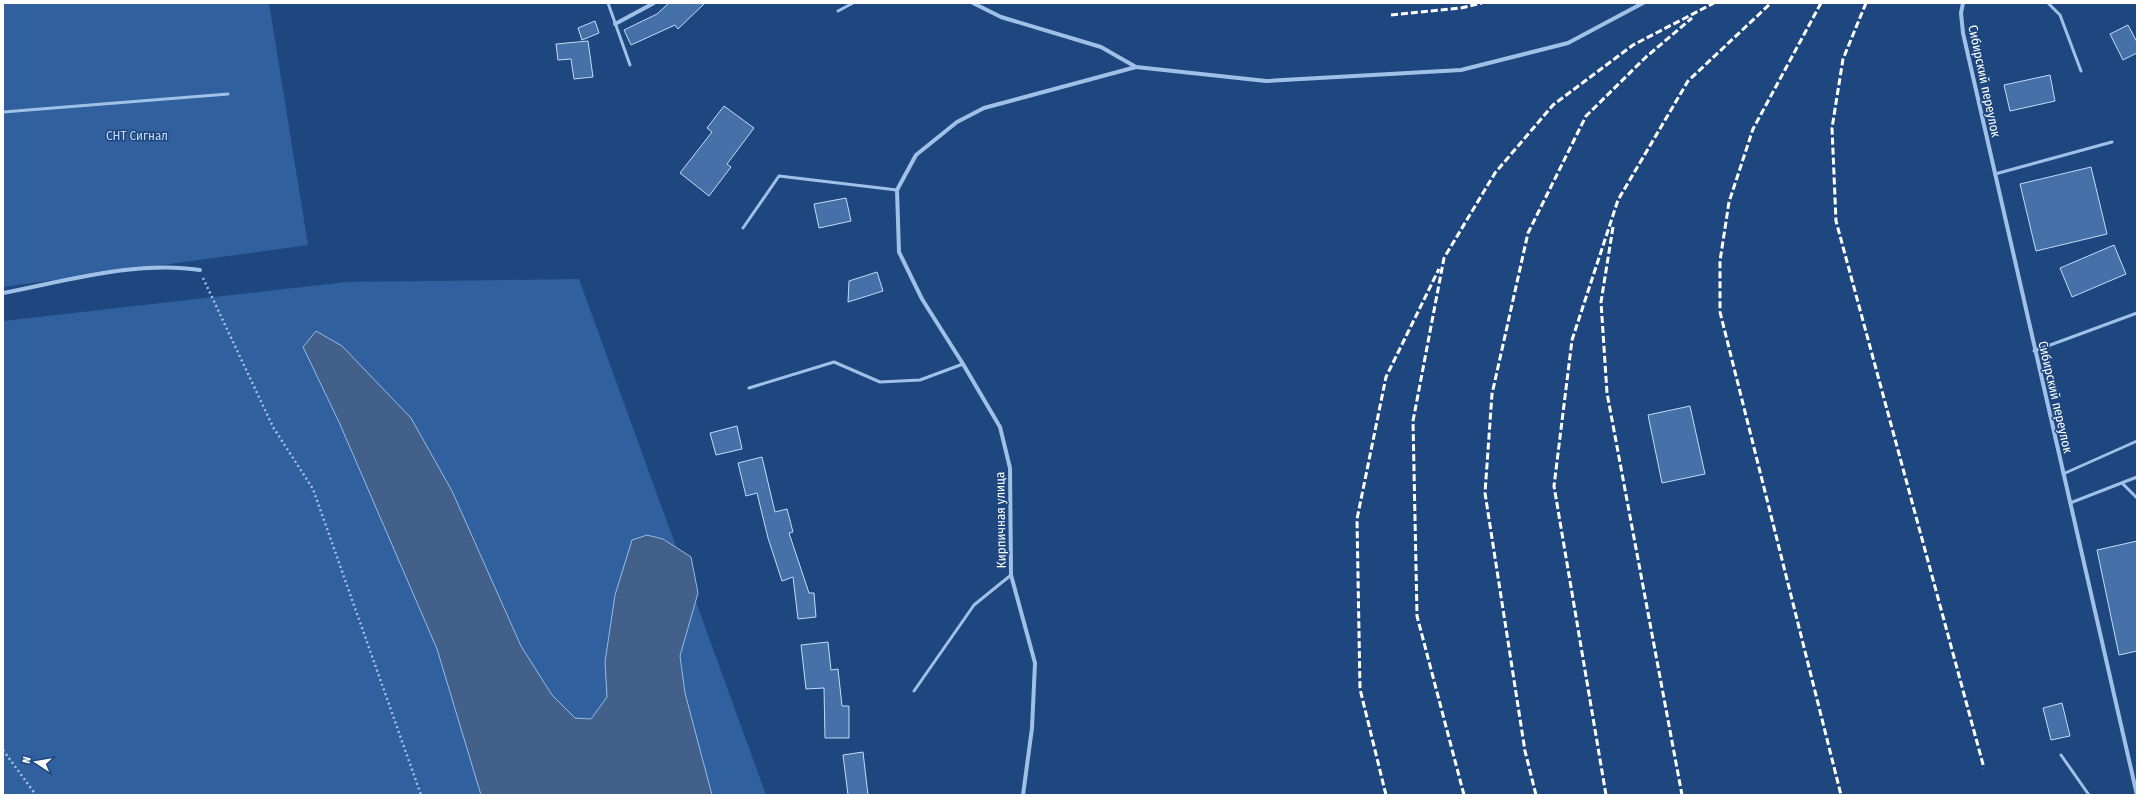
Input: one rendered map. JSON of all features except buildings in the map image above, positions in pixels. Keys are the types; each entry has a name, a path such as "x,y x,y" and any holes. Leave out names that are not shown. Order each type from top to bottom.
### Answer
{"street":[{"path":"614,24 654,3"},
{"path":"973,3 1001,17 1101,47 1136,67"},
{"path":"897,190 916,155 957,122 984,108 1136,67 1266,81 1461,70 1568,43 1642,3"},
{"name":"Сибирский переулок","path":"1963,3 1961,13 1963,33 2034,351 2064,474 2137,795"},
{"name":"Кирпичная улица","path":"897,190 899,252 922,299 1000,427 1010,468 1011,575 1035,664 1032,728 1023,795"},
{"path":"3,293 104,273 176,266 200,270"}],"lane":[{"path":"608,3 614,24 630,65"},
{"path":"838,11 853,3"},
{"path":"2048,3 2060,15 2081,71"},
{"path":"3,112 228,94"},
{"path":"1995,174 2112,142"},
{"path":"743,228 779,176 897,190"},
{"path":"2034,351 2137,313"},
{"path":"749,388 834,362 880,382 920,380 963,364"},
{"path":"2064,474 2137,441"},
{"path":"2070,503 2137,477"},
{"path":"2122,483 2137,498"},
{"path":"914,691 974,606 1011,575"},
{"path":"2061,755 2089,795"}],"path":[{"path":"200,270 274,427 313,489 421,795"},
{"path":"3,750 36,795"}],"green space":[{"name":"СНТ Сигнал","path":"3,3 269,3 308,245 3,287"},
{"path":"579,279 766,795 3,795 3,321 347,282"}],"shaded area":[{"path":"316,331 342,346 411,418 452,491 521,646 552,695 575,718 591,719 607,697 605,662 615,595 632,540 647,535 663,539 691,557 698,593 680,656 685,693 712,795 481,795 437,649 339,422 303,347"}],"railway":[{"path":"1391,15 1461,8 1482,3"},
{"path":"1464,795 1417,616 1413,421 1444,258 1495,173 1553,105 1633,45 1714,3"},
{"path":"1606,795 1554,486 1572,340 1618,200 1688,81 1771,3"},
{"path":"1821,3 1753,129 1729,202 1720,261 1720,312 1841,795"},
{"path":"1866,3 1843,59 1832,128 1836,221 1984,768"},
{"path":"1536,795 1525,751 1485,493 1492,394 1528,233 1586,116 1646,57 1692,18"},
{"path":"1613,227 1601,302 1607,393 1682,795"},
{"path":"1386,795 1360,689 1357,519 1386,377 1439,269"}]}
